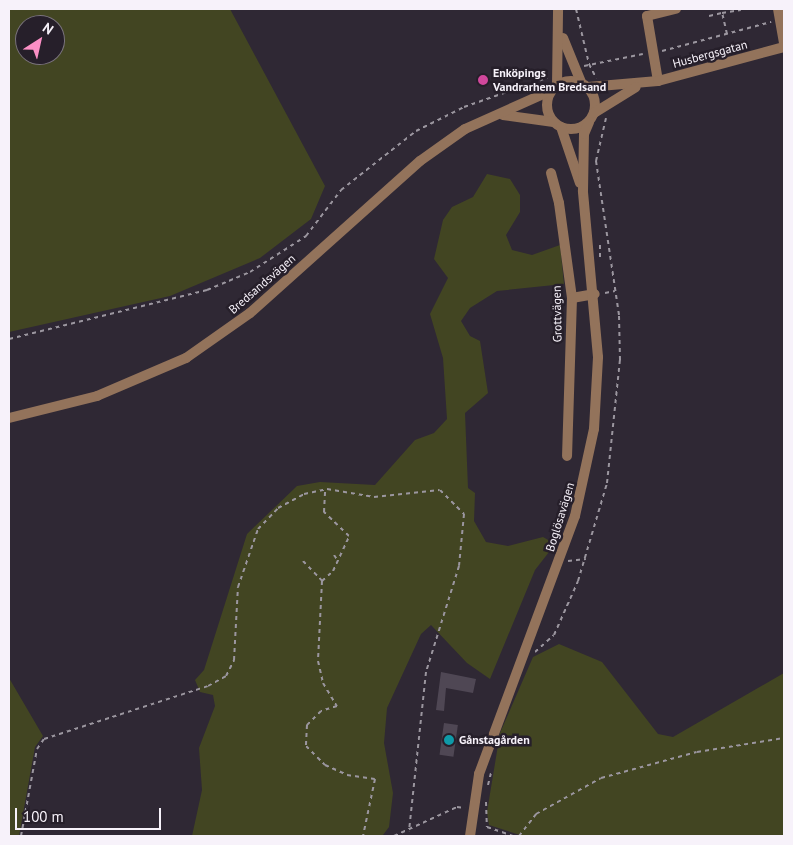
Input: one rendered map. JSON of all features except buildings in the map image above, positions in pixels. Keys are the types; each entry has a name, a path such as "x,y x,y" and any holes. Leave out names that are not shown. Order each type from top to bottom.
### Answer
{"street":[{"path":"557,124 546,104 560,71 561,32 558,9"},
{"path":"658,81 646,12 676,9"},
{"path":"779,14 784,46"},
{"path":"502,115 557,124 575,129 591,118 595,98 575,68 561,32"},
{"name":"Husbergsgatan","path":"585,85 602,89 658,81 784,46"},
{"name":"Husbergsgatan","path":"591,118 606,104 642,84"},
{"path":"554,88 585,85"},
{"name":"Bredsandsvägen","path":"9,418 97,396 186,358 250,313 420,160 465,130 502,115 554,88"},
{"name":"Boglösavägen","path":"470,836 472,808 499,713 560,562 575,516 594,429 598,357 595,294 583,191 584,134 591,118"},
{"name":"Boglösavägen","path":"557,124 583,191"},
{"name":"Grottvägen","path":"551,172 560,204 572,298 567,456"},
{"path":"572,298 595,294"}],"path":[{"path":"576,9 589,64 602,89"},
{"path":"709,16 741,10"},
{"path":"722,13 727,34"},
{"path":"575,68 652,53 727,34 779,14"},
{"path":"9,339 207,290 250,272 306,236 341,190 416,132 464,107 560,71"},
{"path":"531,656 554,635 586,559 607,483 620,360 619,315 596,161 606,104"},
{"path":"325,490 324,512 349,536 338,561 322,581 318,661 323,684 337,706 321,711 307,725 306,746 325,766 348,775 375,779 363,836"},
{"path":"21,836 37,748 44,739 208,686 226,676 234,660 238,587 258,529 278,508 325,490 374,497 440,490 464,514 459,566 426,672 410,830"},
{"path":"334,555 338,561"},
{"path":"560,562 586,559"},
{"path":"303,561 322,581"},
{"path":"519,836 536,814 601,778 697,752 784,738"},
{"path":"492,766 485,812 487,827 513,836"},
{"path":"394,836 457,807 472,808 485,812"}],"green space":[{"path":"9,9 230,9 325,186 311,219 260,258 170,296 9,332"},
{"path":"487,174 510,179 520,195 520,212 506,235 512,250 532,255 560,245 564,284 497,291 470,308 461,321 470,336 480,341 488,393 465,413 468,488 475,493 474,521 486,542 508,546 543,537 550,541 549,552 535,570 490,679 467,663 431,625 421,634 387,708 384,743 393,793 389,827 383,835 192,836 202,790 199,748 215,706 213,695 200,692 195,680 204,670 247,534 297,486 320,482 375,485 415,440 434,433 447,419 443,358 430,314 448,278 434,259 443,220 452,207 473,197"},
{"path":"559,644 602,662 658,734 673,737 784,673 784,836 523,836 489,825 487,812 500,733 533,657"},
{"path":"9,678 43,736 35,747 19,836 9,836"}],"place":[{"name":"Enköpings Vandrarhem Bredsand","path":"483,80"},
{"name":"Gånstagården","path":"449,740"}]}
